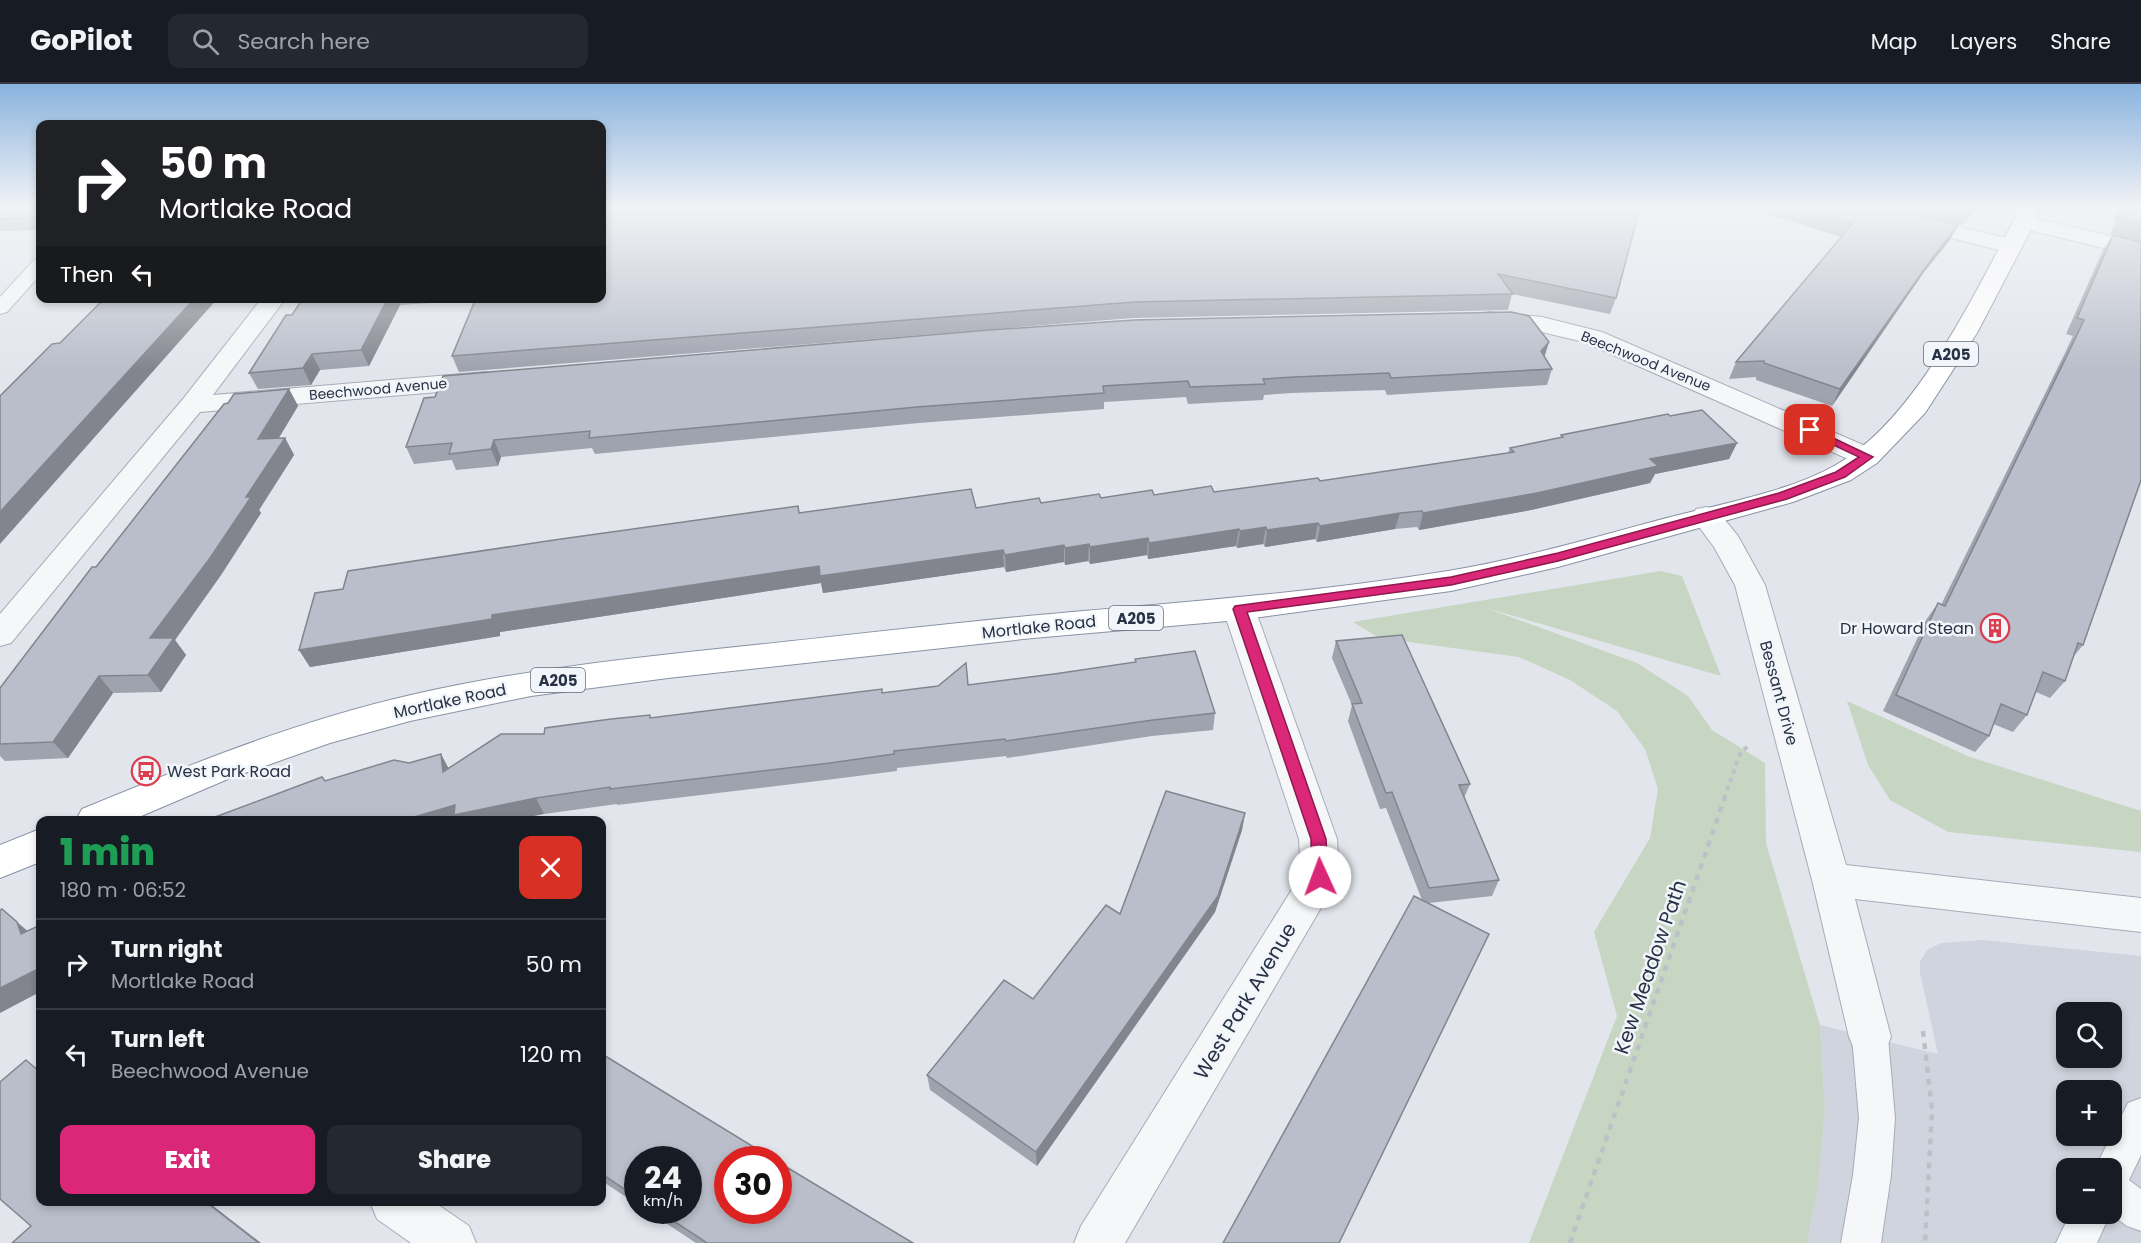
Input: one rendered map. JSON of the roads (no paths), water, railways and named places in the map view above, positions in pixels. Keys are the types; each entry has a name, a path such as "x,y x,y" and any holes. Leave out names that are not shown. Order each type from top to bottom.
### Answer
{"highway":[{"name":"Mortlake Road","path":"107,816 215,769 324,732 411,708 531,684 1033,627 1239,609 1451,581 1558,557 1783,496 1840,474 1867,457 1916,407 1965,333 2002,262"},
{"path":"0,862 36,846"}],"street":[{"path":"0,635 192,405 271,303"},
{"name":"Beechwood Avenue","path":"1469,319 1507,318 1593,336 1832,439 1867,457"},
{"name":"Beechwood Avenue","path":"192,405 513,377"},
{"name":"Bessant Drive","path":"1706,516 1727,543 1750,585 1831,880 1870,1037"},
{"name":"West Park Avenue","path":"1098,1243 1320,877 1318,839 1239,609"},
{"path":"1831,880 2141,915"},
{"path":"400,1206 452,1243"}],"lane":[{"path":"0,308 36,268"},
{"path":"1861,1243 1872,1175 1877,1118 1870,1037"},
{"path":"2120,1158 2141,1116"},
{"path":"2122,1199 2141,1212"},
{"path":"2076,1243 2086,1224"}],"place":[{"name":"Dr Howard Stean","path":"1995,628"},
{"name":"West Park Road","path":"146,771"}]}
